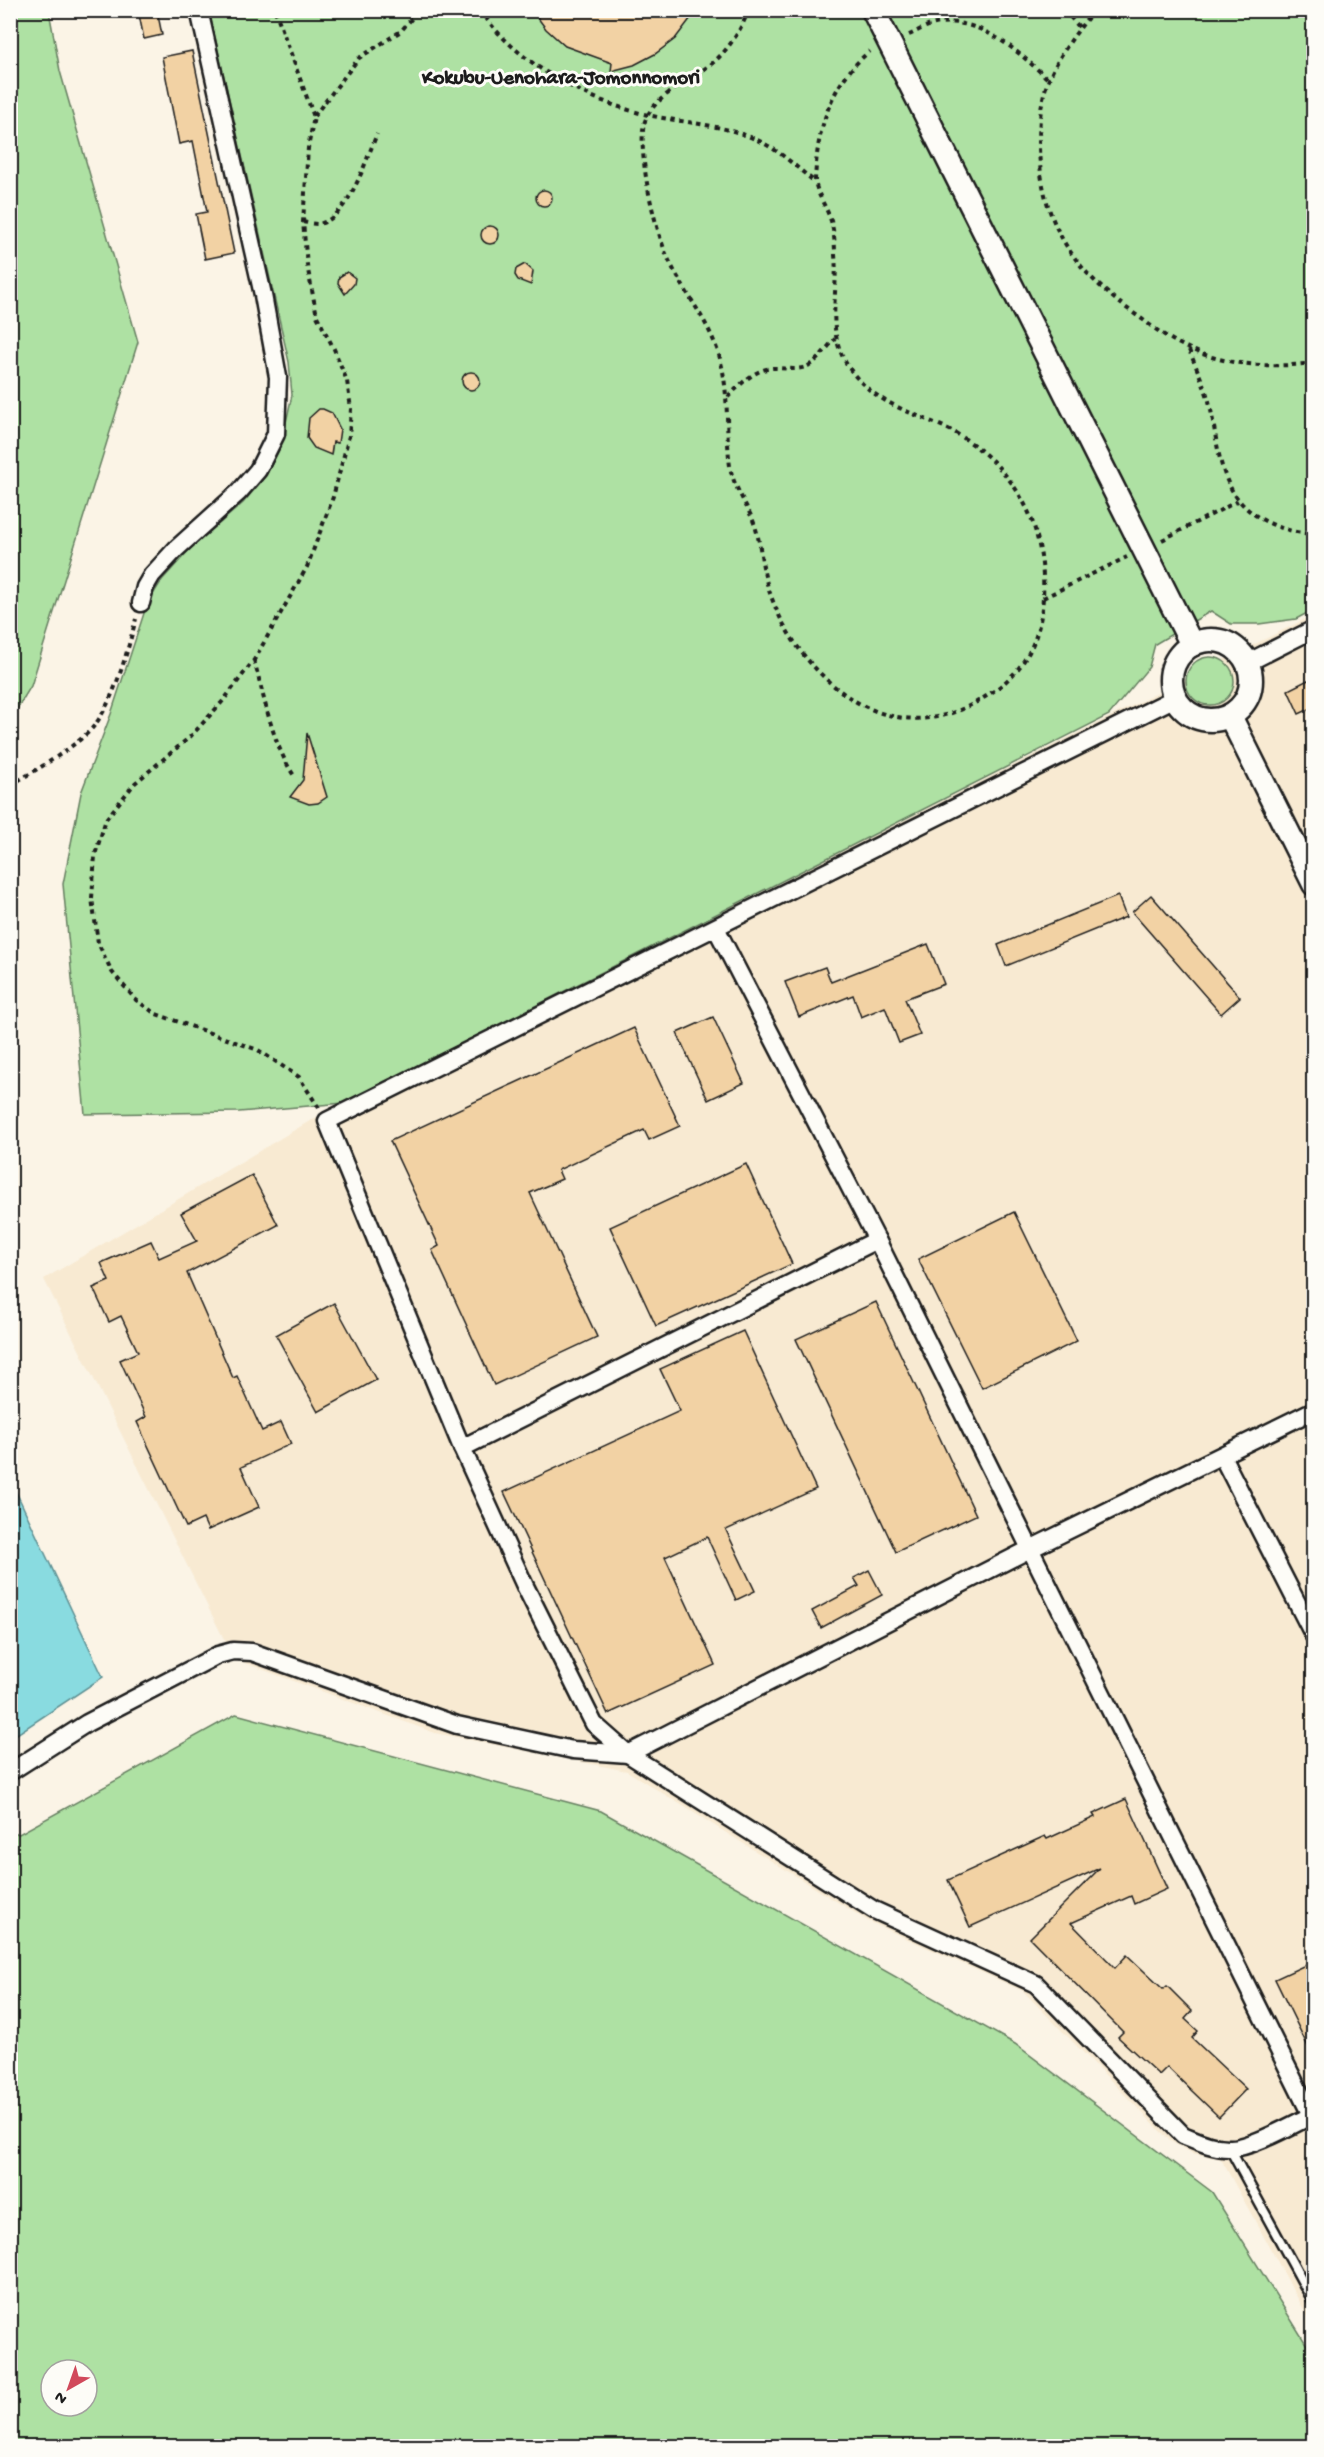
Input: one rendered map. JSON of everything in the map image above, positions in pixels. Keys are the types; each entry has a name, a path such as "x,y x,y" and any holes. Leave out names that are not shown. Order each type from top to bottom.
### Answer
{"street":[{"path":"141,603 145,587 152,575 176,549 239,492 258,470 276,434 278,377 263,295 199,10"},
{"path":"873,10 1192,645"},
{"path":"1247,663 1314,629"},
{"path":"1204,641 1217,641 1239,652 1247,663 1251,674 1251,687 1240,709 1230,716 1218,720 1205,720 1188,712 1175,698 1171,686 1171,674 1175,662 1192,645 1204,641"},
{"path":"716,928 877,1240 1312,2114 1263,2138 1230,2149 1206,2145 1184,2134 1036,1984 874,1910 628,1754 594,1725 525,1586 462,1448 327,1121 1175,698"},
{"path":"1230,716 1314,884"},
{"path":"462,1448 877,1240"},
{"path":"10,1772 87,1723 218,1655 233,1651 252,1652 457,1725 573,1749 628,1754 1030,1550 1314,1410"},
{"path":"1222,1456 1314,1636"}],"lane":[{"path":"1230,2149 1314,2303"}],"path":[{"path":"275,10 314,117"},
{"path":"327,1121 299,1077 258,1050 156,1014 136,1000 112,972 98,943 92,898 95,855 106,819 135,783 199,728 223,701 254,660 307,567 333,497 349,435 351,409 347,381 317,316 307,265 303,222 308,148 314,117 359,58 401,31 419,10"},
{"path":"480,10 495,30 524,57 566,84 648,115 698,123 757,139 815,182"},
{"path":"749,10 734,40 716,60 665,96 648,115 643,129 651,204 667,255 713,340 720,358 727,398 730,472 757,531 765,576 788,632 801,653 819,673 856,704 893,717 922,720 965,710 995,691 1024,661 1038,626 1043,598 1043,573 1037,537 1025,506 1001,469 984,453 950,430 885,403 848,366 835,339 834,236 815,182 818,149 827,109 846,74 873,49"},
{"path":"1064,10 1080,27"},
{"path":"1094,10 1080,27 1049,80 1039,128 1040,175 1046,200 1055,225 1081,267 1102,288 1139,318 1189,349 1235,362 1268,366 1314,363"},
{"path":"909,34 932,25 954,23 975,27 990,34 1024,57 1049,80"},
{"path":"303,222 319,224 333,215 347,200 356,188 377,134"},
{"path":"727,398 746,378 760,372 773,368 807,367 835,339"},
{"path":"1189,349 1209,403 1219,459 1227,482 1238,501 1253,514 1276,526 1293,532 1314,534"},
{"path":"1162,540 1238,501"},
{"path":"1043,598 1128,557"},
{"path":"10,785 74,744 93,728 106,706 141,603"},
{"path":"254,660 276,741 285,763 295,777"}],"shaded area":[{"path":"1313,615 1313,2326 1221,2159 1192,2153 1170,2141 1023,1991 868,1921 627,1771 435,1733 234,1659 44,1279 340,1103"}],"green space":[{"path":"11,10 49,11 60,71 138,342 31,686 11,719"},
{"path":"209,11 1313,11 1313,610 1296,619 1259,624 1231,624 1211,611 1155,644 1149,667 1109,715 344,1103 239,1112 85,1114 63,884 81,793 111,714 147,604 162,580 190,549 243,503 265,477 281,446 292,395 289,362"},
{"path":"1205,657 1215,657 1227,664 1234,676 1234,686 1227,698 1215,705 1205,705 1190,694 1186,686 1186,676 1197,661"},
{"path":"236,1714 601,1811 1015,2044 1212,2192 1313,2355 1313,2446 11,2446 11,1831 19,1834"}],"water":[{"path":"11,1481 103,1677 10,1738"}],"building":[{"path":"138,10 157,10 162,35 144,39"},
{"path":"532,10 697,10 675,39 655,54 634,65 611,71 612,63 565,46 546,29"},
{"path":"192,51 234,253 205,259 196,214 207,212 193,141 179,144 162,57"},
{"path":"544,190 550,192 552,198 550,204 544,206 538,204 536,198 538,192"},
{"path":"490,226 496,229 499,235 496,241 490,244 484,241 481,235 484,229"},
{"path":"525,264 533,271 531,285 518,280 515,275 516,269"},
{"path":"347,272 355,278 354,284 345,294 338,283 339,277"},
{"path":"471,372 477,375 480,381 477,387 471,390 465,387 462,381 465,375"},
{"path":"319,409 332,413 340,429 338,443 333,442 331,455 314,448 307,438 309,418"},
{"path":"1314,677 1314,707 1299,714 1288,690"},
{"path":"307,733 327,797 318,803 309,804 290,797 303,780"},
{"path":"1151,895 1240,997 1221,1014 1132,912"},
{"path":"1118,896 1126,917 1006,966 998,945"},
{"path":"928,944 944,984 905,999 920,1035 899,1043 885,1007 861,1017 853,995 799,1017 785,982 825,967 831,982"},
{"path":"713,1017 744,1083 708,1100 677,1033"},
{"path":"634,1028 680,1126 649,1140 644,1130 558,1170 562,1179 530,1193 597,1337 494,1385 432,1250 439,1246 390,1141"},
{"path":"746,1164 792,1264 656,1326 610,1227"},
{"path":"252,1175 278,1225 187,1273 233,1378 237,1376 262,1431 281,1422 291,1444 241,1467 259,1507 208,1530 203,1519 186,1527 137,1422 146,1417 120,1360 138,1352 121,1316 109,1322 93,1288 109,1281 101,1263 151,1241 159,1258 197,1241 181,1213"},
{"path":"1014,1212 1077,1341 982,1388 918,1259"},
{"path":"876,1302 976,1515 896,1552 796,1339"},
{"path":"334,1303 376,1380 318,1412 276,1335"},
{"path":"743,1331 816,1489 726,1530 755,1591 736,1600 707,1537 665,1557 715,1665 608,1714 504,1492 680,1411 660,1369"},
{"path":"869,1570 882,1595 821,1628 812,1611 859,1586 854,1578"},
{"path":"1126,1799 1167,1889 1134,1904 1131,1896 1071,1923 1115,1968 1127,1955 1163,1989 1167,1986 1192,2011 1185,2019 1198,2031 1192,2038 1246,2089 1219,2117 1167,2067 1159,2075 1118,2037 1123,2032 1030,1938 1100,1868 970,1927 948,1880 1045,1836 1047,1839 1095,1817 1093,1814"},
{"path":"1314,1961 1314,2059 1275,1979"}],"district":[{"name":"Kokubu-Uenohara-Jomonnomori","path":"561,79"}]}
